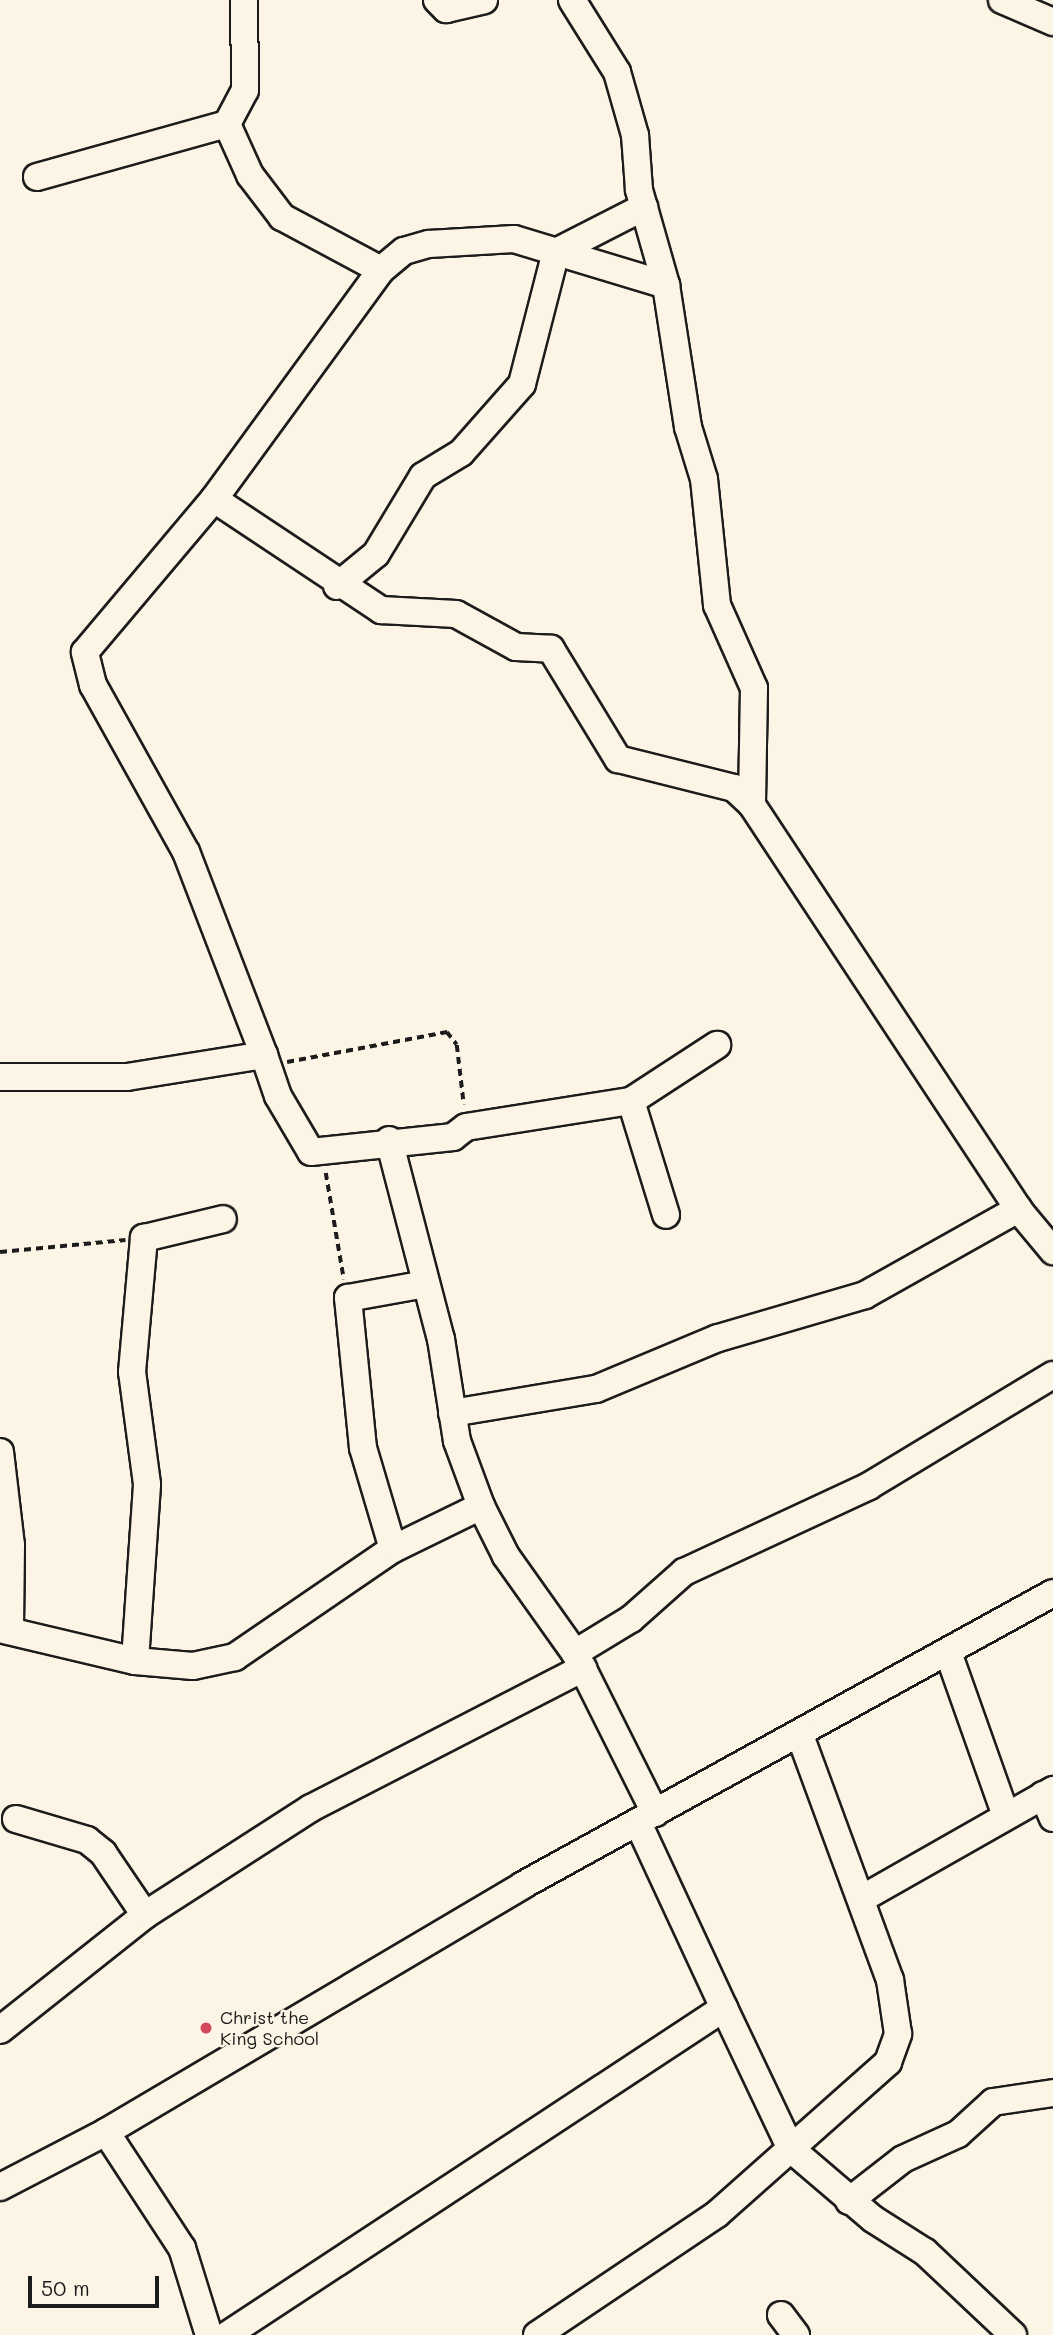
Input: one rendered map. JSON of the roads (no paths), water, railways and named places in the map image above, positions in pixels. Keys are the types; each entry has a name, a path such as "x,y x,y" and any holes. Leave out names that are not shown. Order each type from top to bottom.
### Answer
{"street":[{"path":"37,177 227,124 245,90 244,0"},
{"path":"438,0 446,9 484,0"},
{"path":"572,0 617,72 635,135 644,207 666,285 688,427 704,479 718,606 754,688 752,805"},
{"path":"1002,0 1053,22"},
{"path":"227,124 260,191 282,217 381,270"},
{"path":"337,586 376,554 423,476 461,453 522,384 556,252 644,207"},
{"path":"666,285 514,239 429,244 404,251 381,270 214,499 85,652 93,685 186,852 266,1060 311,1152 389,1140 453,1137 466,1127 631,1101 718,1045"},
{"path":"214,499 337,586 381,610 456,614 516,647 551,649 618,759 734,788 752,805 1018,1209 1053,1251"},
{"path":"0,1077 127,1077 266,1060"},
{"path":"631,1101 666,1215"},
{"path":"389,1140 426,1284 452,1413 481,1506 506,1556 579,1661 724,2008 791,2149 849,2201 925,2252 1013,2335"},
{"path":"452,1413 596,1389 718,1338 865,1295 1018,1209"},
{"path":"135,1661 147,1484 132,1372 144,1238 223,1219"},
{"path":"393,1549 363,1448 348,1298 426,1284"},
{"path":"0,2030 145,1915 345,1789 579,1661 684,1572 869,1486 1053,1375"},
{"path":"0,1452 11,1545 5,1629 135,1661 193,1666 235,1657 393,1549 481,1506"},
{"path":"0,2188 106,2132 646,1818 948,1655 1053,1592"},
{"path":"948,1655 1006,1816"},
{"path":"537,2335 718,2214 888,2062 898,2035 890,1980 863,1898 800,1735"},
{"path":"863,1898 1006,1816 1050,1801"},
{"path":"16,1819 87,1840 103,1853 145,1915"},
{"path":"227,2335 724,2008"},
{"path":"849,2201 902,2159 958,2134 993,2102 1053,2093"},
{"path":"106,2132 182,2248 209,2335"}],"place":[{"name":"Christ the King School","path":"206,2028"}]}
